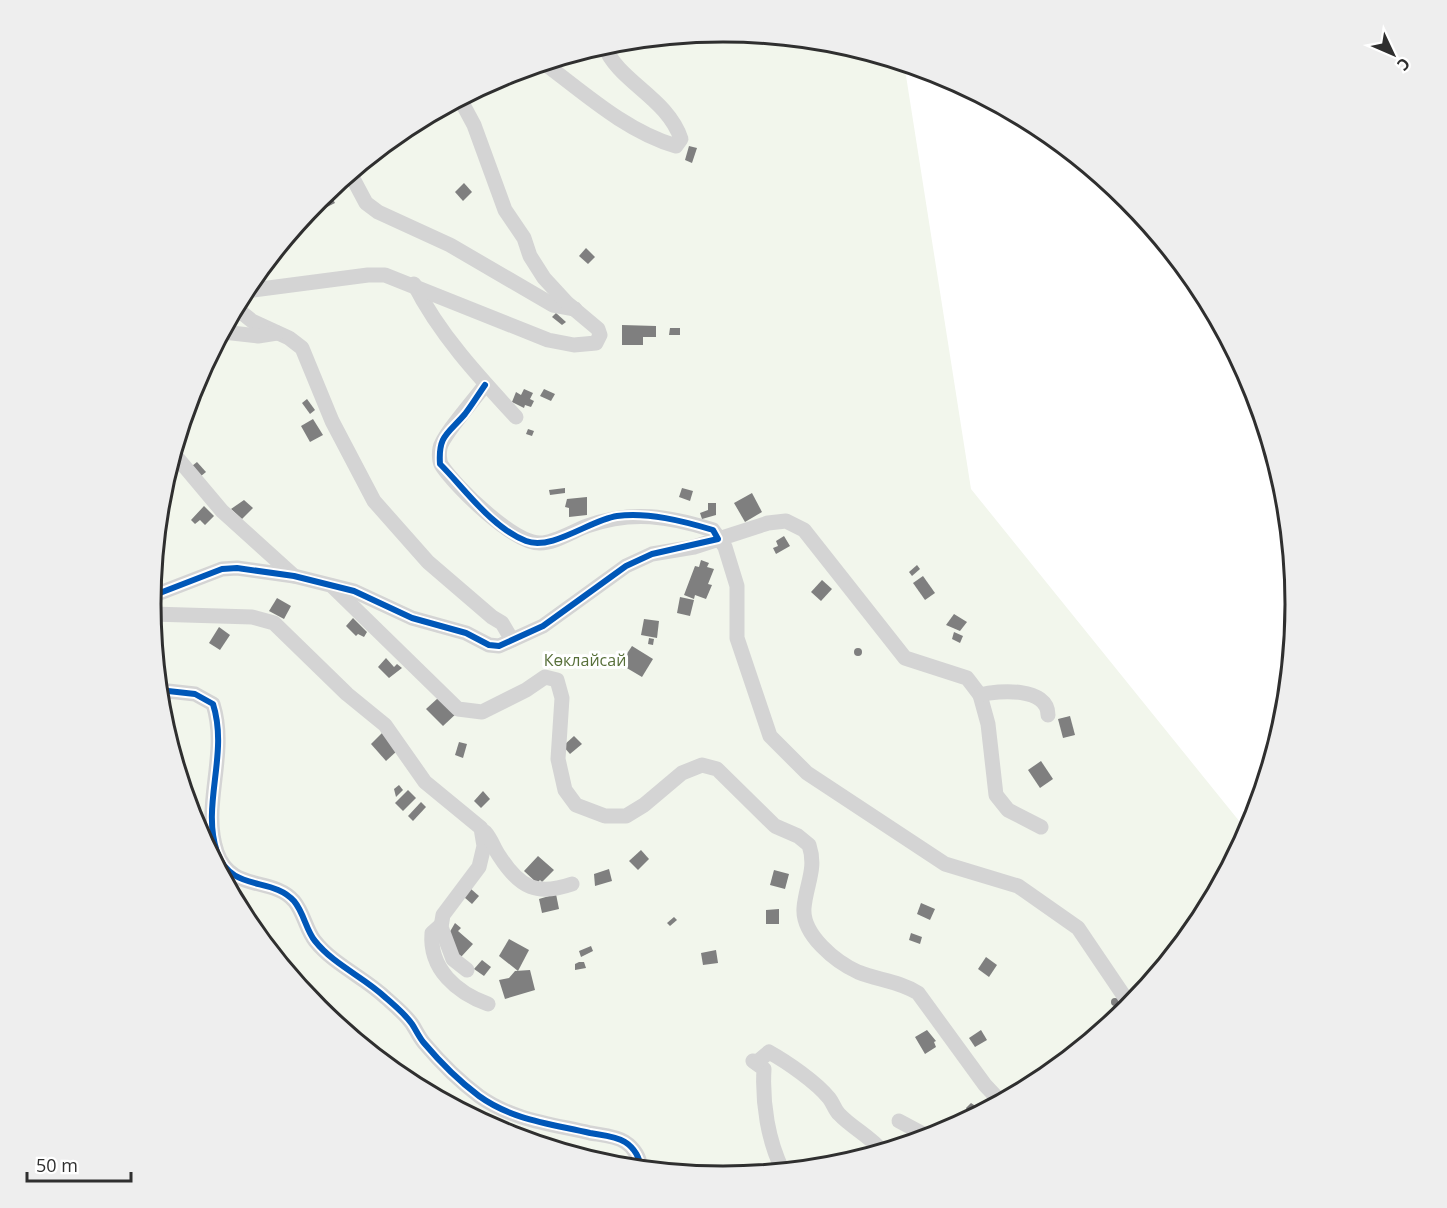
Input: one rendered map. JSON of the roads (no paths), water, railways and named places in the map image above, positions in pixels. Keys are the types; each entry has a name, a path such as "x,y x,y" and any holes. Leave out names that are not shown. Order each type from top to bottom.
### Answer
{"street":[{"path":"552,69 626,123 676,146 681,139 678,129 645,90 615,65 609,54"},
{"path":"258,289 368,275 385,275 414,284 548,340 587,346 596,343 600,335 598,328 543,278 530,256 524,238 505,210 474,125 464,106"},
{"path":"354,180 366,203 378,213 450,245 553,305 575,309"},
{"path":"414,284 423,301 485,385 516,417"},
{"path":"243,314 252,321 302,348 332,421 374,501 428,562 502,623 512,640"},
{"path":"231,333 258,336 277,333"},
{"path":"485,385 464,414 443,436 439,449 441,464 510,533 527,542 543,544 617,516 666,518 713,530 725,547 737,586 736,638 770,736 807,773 945,864 1018,886 1078,928 1125,997"},
{"path":"180,462 222,511 294,576"},
{"path":"162,592 222,569 237,568 294,576 354,591 412,618 466,633 489,645 499,646 543,626 626,566 652,554 718,539 768,523 786,521 804,530 905,658 967,678 980,695 988,724 996,795 1008,810 1041,827"},
{"path":"332,586 458,709 482,712 526,690 545,677 557,680 562,698 558,759 565,790 576,805 605,816 626,816 689,769 702,765 717,769 767,819 809,845 813,858 812,874 804,909 806,921 823,948 858,972 908,987 918,993 995,1096"},
{"path":"162,614 252,617 273,623 347,694 385,725 425,782 481,828 514,875 530,889 557,889 572,884"},
{"path":"168,691 195,694 213,704 217,717 219,751 212,823 217,848"},
{"path":"980,695 995,691 1028,695 1041,699 1048,708 1048,715"},
{"path":"467,970 453,959 441,925 443,915 479,867 484,846 481,828"},
{"path":"228,869 247,883 273,889 294,901 314,940 341,964 384,995 411,1022 422,1041 441,1061 482,1098 528,1120 626,1142 638,1155 638,1159"},
{"path":"441,925 432,933 430,949 437,963 453,986 470,998 488,1004"},
{"path":"780,1163 770,1130 763,1091 764,1069 754,1062 769,1052 784,1060 816,1086 839,1114 877,1145"},
{"path":"899,1121 918,1131"}],"park label":[{"name":"Көклайсай","path":"585,660"}]}
